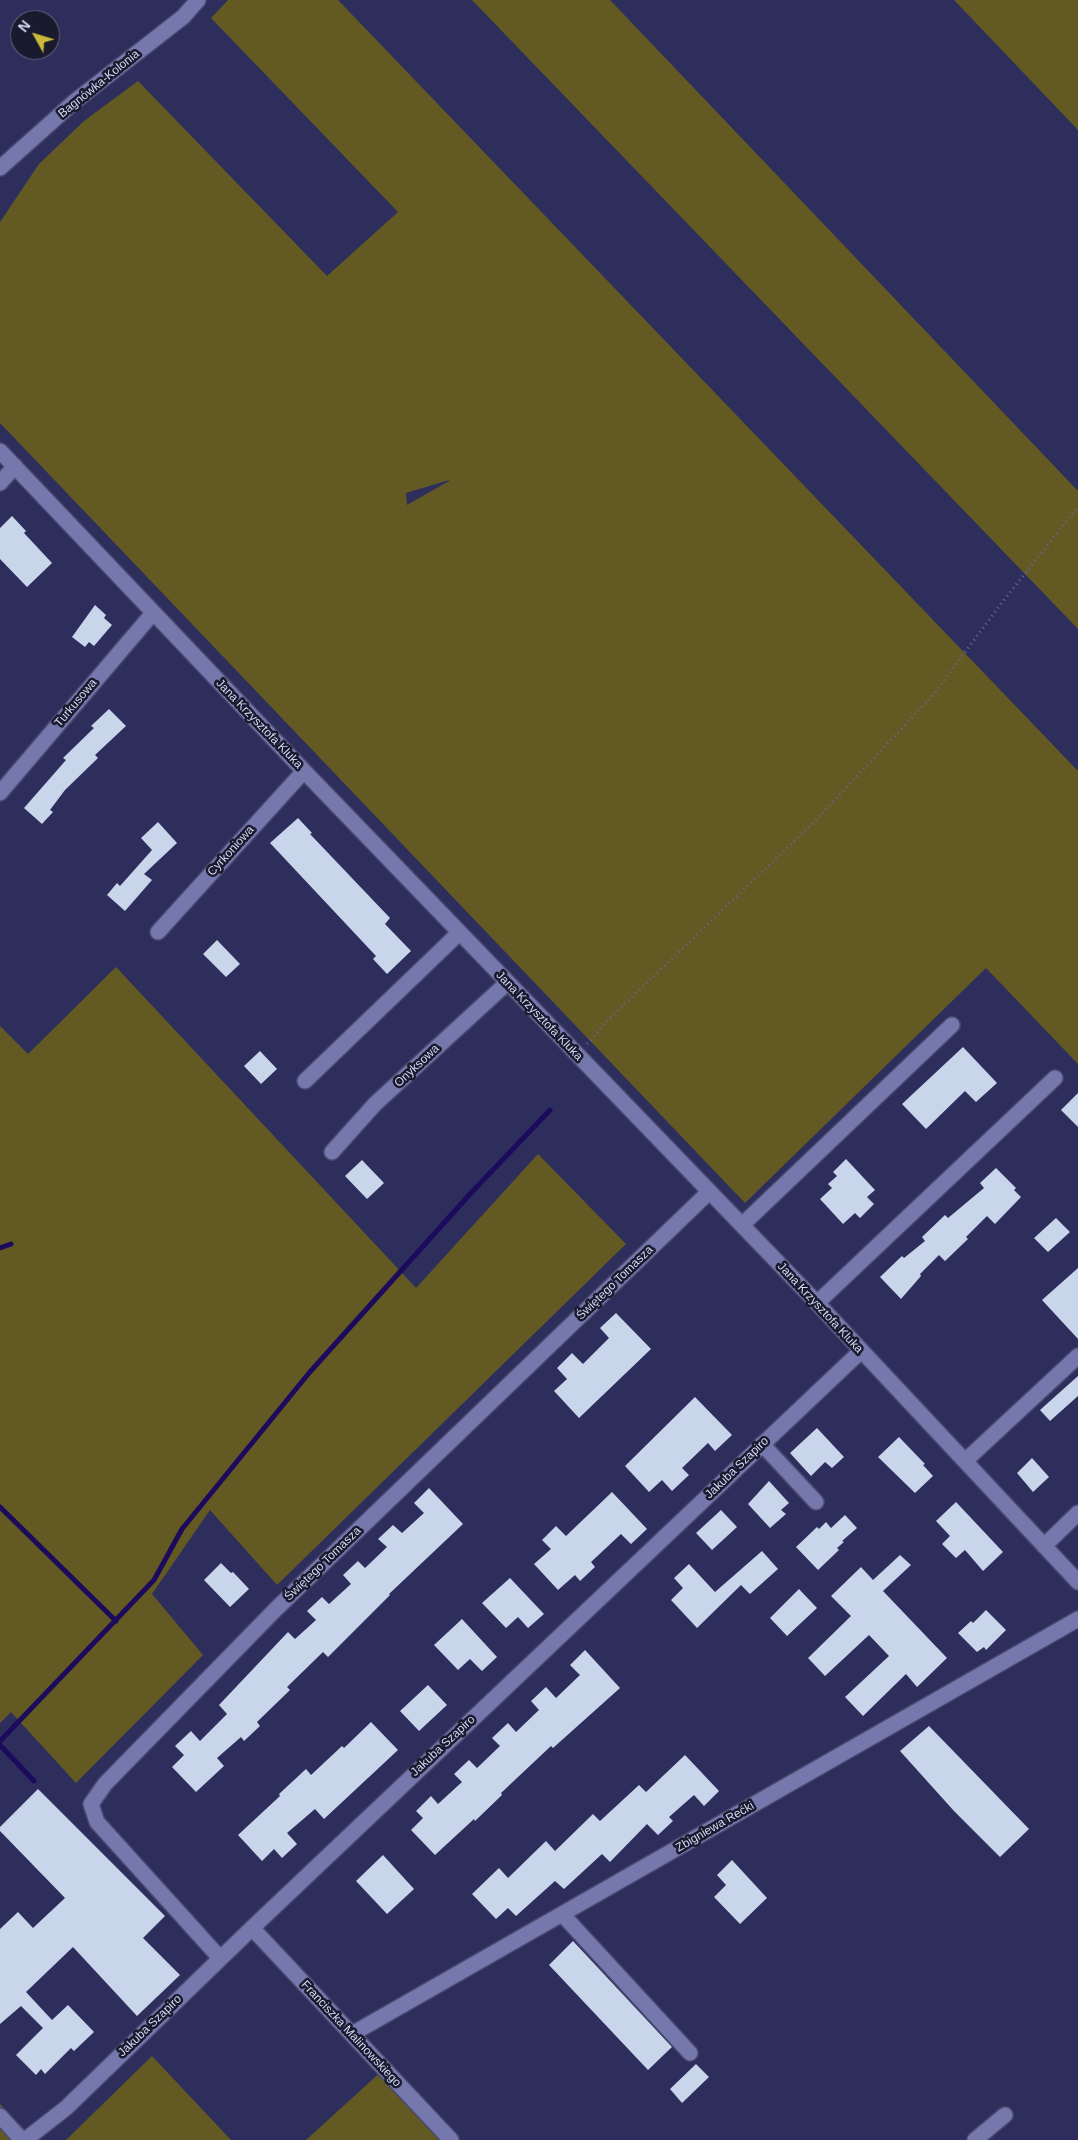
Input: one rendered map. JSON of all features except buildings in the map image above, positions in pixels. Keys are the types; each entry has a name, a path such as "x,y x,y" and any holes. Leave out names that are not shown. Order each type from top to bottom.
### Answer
{"street":[{"name":"Bagnówka-Kolonia","path":"0,168 74,102 183,17 198,0"},
{"name":"Jana Krzysztofa Kluka","path":"0,451 459,933 817,1303 1078,1582"},
{"path":"0,483 14,466"},
{"name":"Turkusowa","path":"0,793 153,613"},
{"name":"Cyrkoniowa","path":"158,932 304,771"},
{"path":"305,1081 459,933"},
{"name":"Onyksowa","path":"332,1152 375,1104 507,983"},
{"path":"742,1225 952,1025"},
{"path":"817,1303 1055,1078"},
{"name":"Świętego Tomasza","path":"220,1958 97,1822 91,1804 104,1784 276,1610 710,1192"},
{"name":"Jakuba Szapiro","path":"23,2140 66,2108 220,1958 860,1351"},
{"path":"965,1461 1078,1356"},
{"path":"762,1444 816,1502"},
{"path":"1044,1546 1078,1513"},
{"name":"Zbigniewa Rećki","path":"352,2034 1078,1619"},
{"path":"562,1914 690,2053"},
{"name":"Franciszka Malinowskiego","path":"252,1928 451,2140"},
{"path":"975,2140 1005,2114"},
{"path":"0,2116 23,2140"}],"path":[{"path":"576,1055 606,1022 813,824 934,694 1000,605 1078,507"}],"shaded area":[{"path":"228,0 338,0 1078,771 1078,1064 986,968 745,1203 0,423 0,222 39,164 84,121 138,81 327,276 398,212 211,18","holes":["449,481 407,505 406,493"]},
{"path":"472,0 610,0 1078,491 1078,629"},
{"path":"954,0 1078,0 1078,130"},
{"path":"116,967 416,1288 538,1154 626,1244 277,1585 210,1510 152,1594 203,1655 76,1783 11,1712 0,1723 0,1026 28,1054"},
{"path":"152,2056 231,2140 66,2140"},
{"path":"384,2069 451,2140 306,2140"},
{"path":"0,2104 35,2140 0,2140"}],"waterway":[{"path":"0,1741 154,1580 182,1529 309,1373 470,1194 550,1110"},
{"path":"0,1248 11,1244"},
{"path":"0,1507 116,1621"},
{"path":"0,1745 34,1781"}]}
